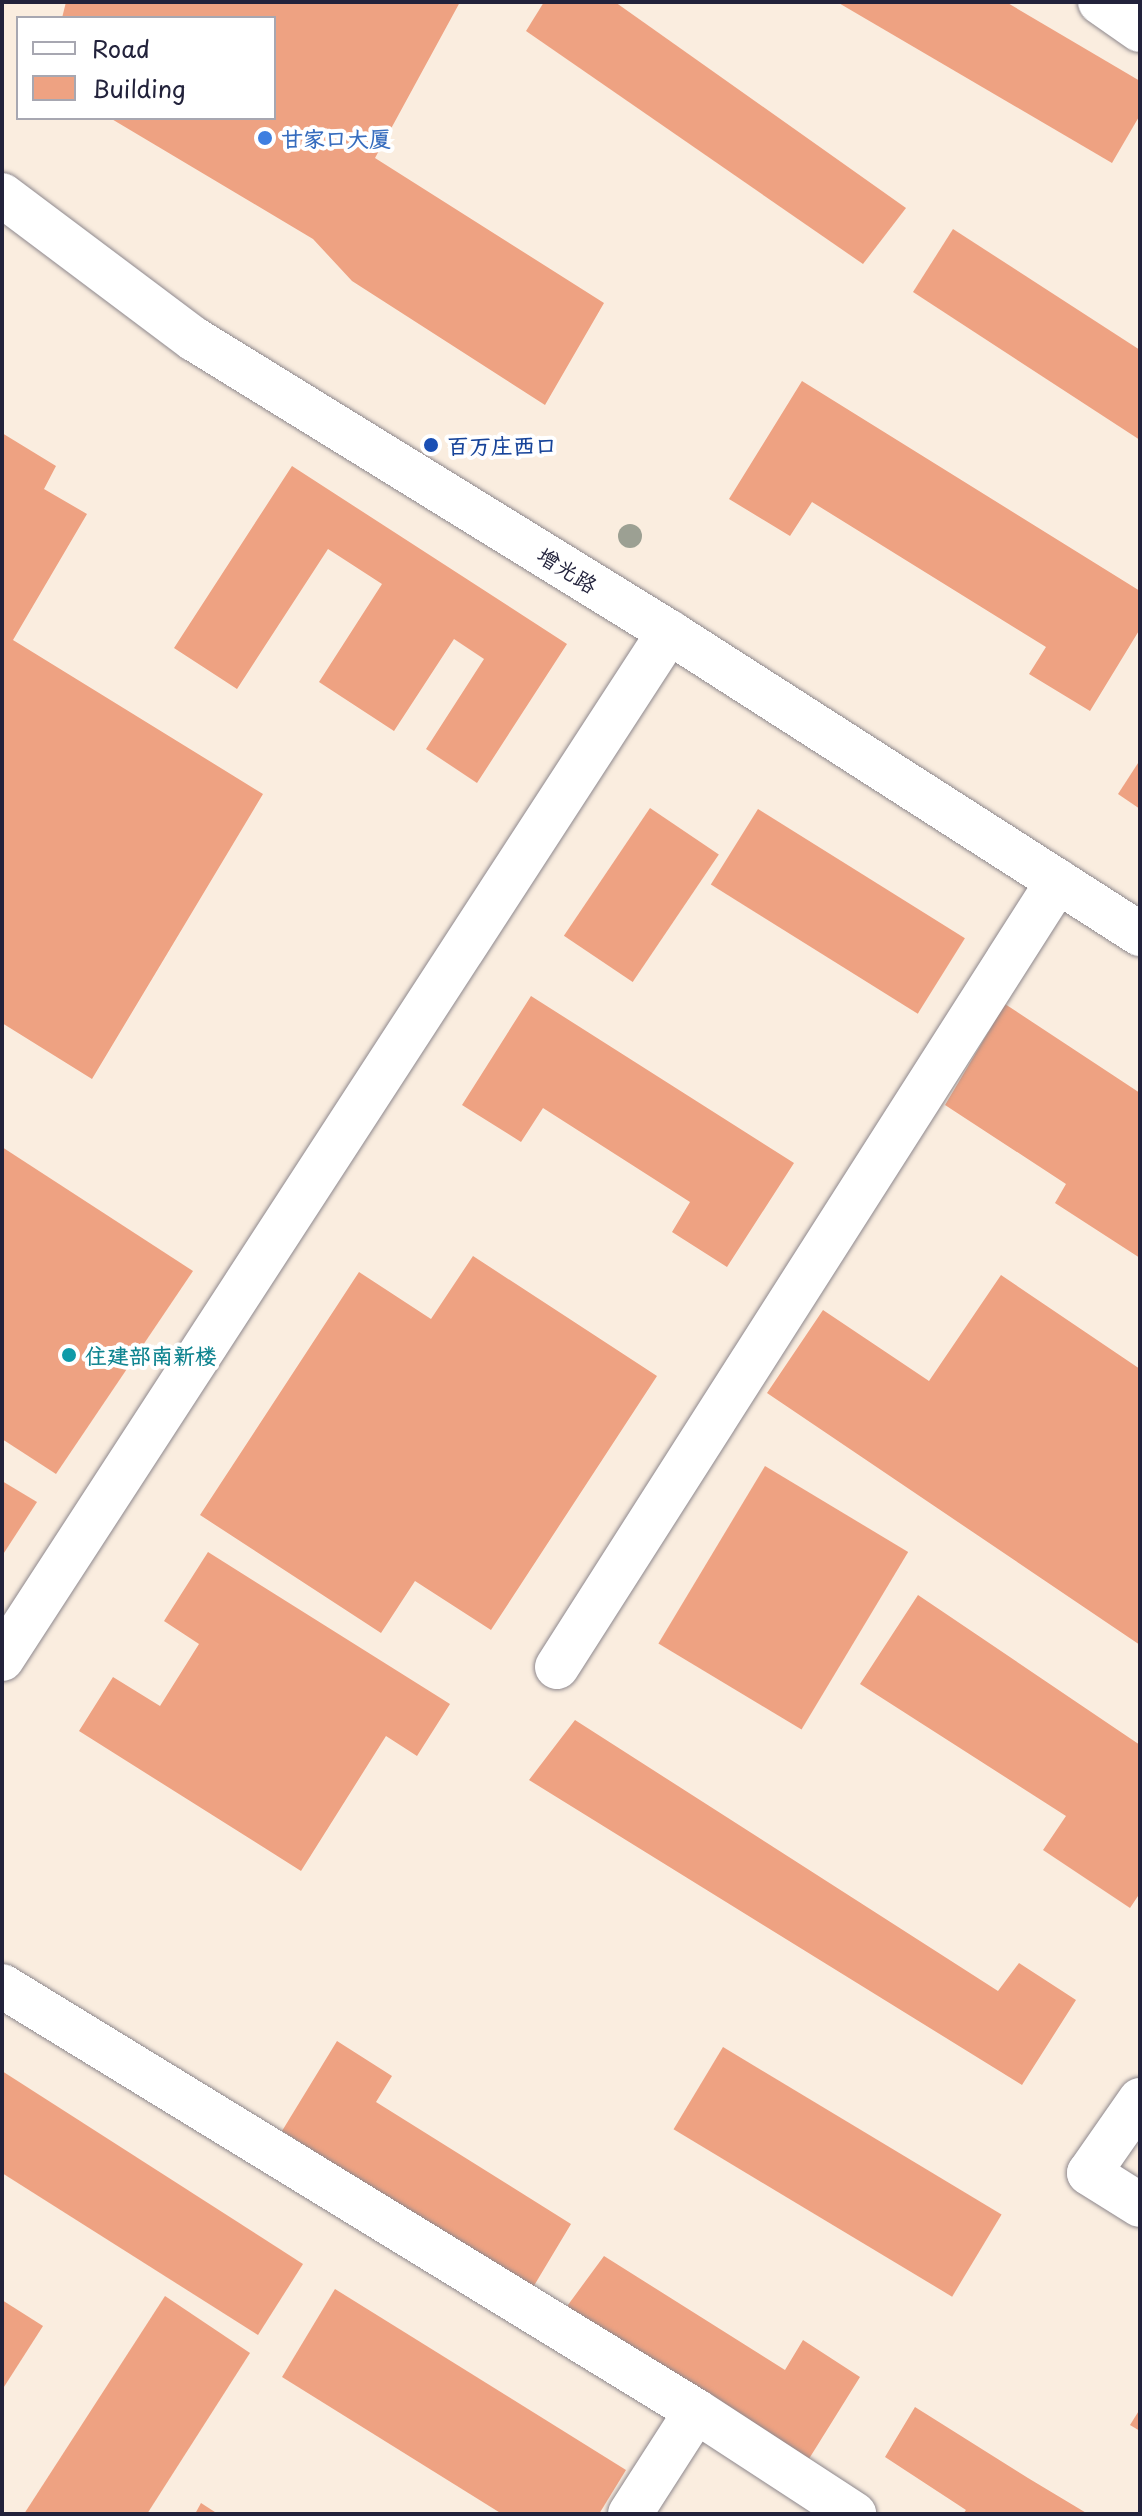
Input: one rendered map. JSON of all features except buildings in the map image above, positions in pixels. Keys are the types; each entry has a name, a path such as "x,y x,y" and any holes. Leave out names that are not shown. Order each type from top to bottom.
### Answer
{"street":[{"path":"1100,2 1140,30"},
{"name":"增光路","path":"2,195 194,339 669,632 1140,934"},
{"path":"2,1659 669,632"},
{"path":"557,1667 1058,881"},
{"path":"2,1986 696,2411 854,2514"},
{"path":"1140,2100 1089,2173 1140,2205"},
{"path":"630,2514 696,2411"}],"place":[{"name":"甘家口大厦","path":"265,138"},
{"name":"百万庄西口","path":"431,445"},
{"name":"住建部南新楼","path":"69,1355"}]}
